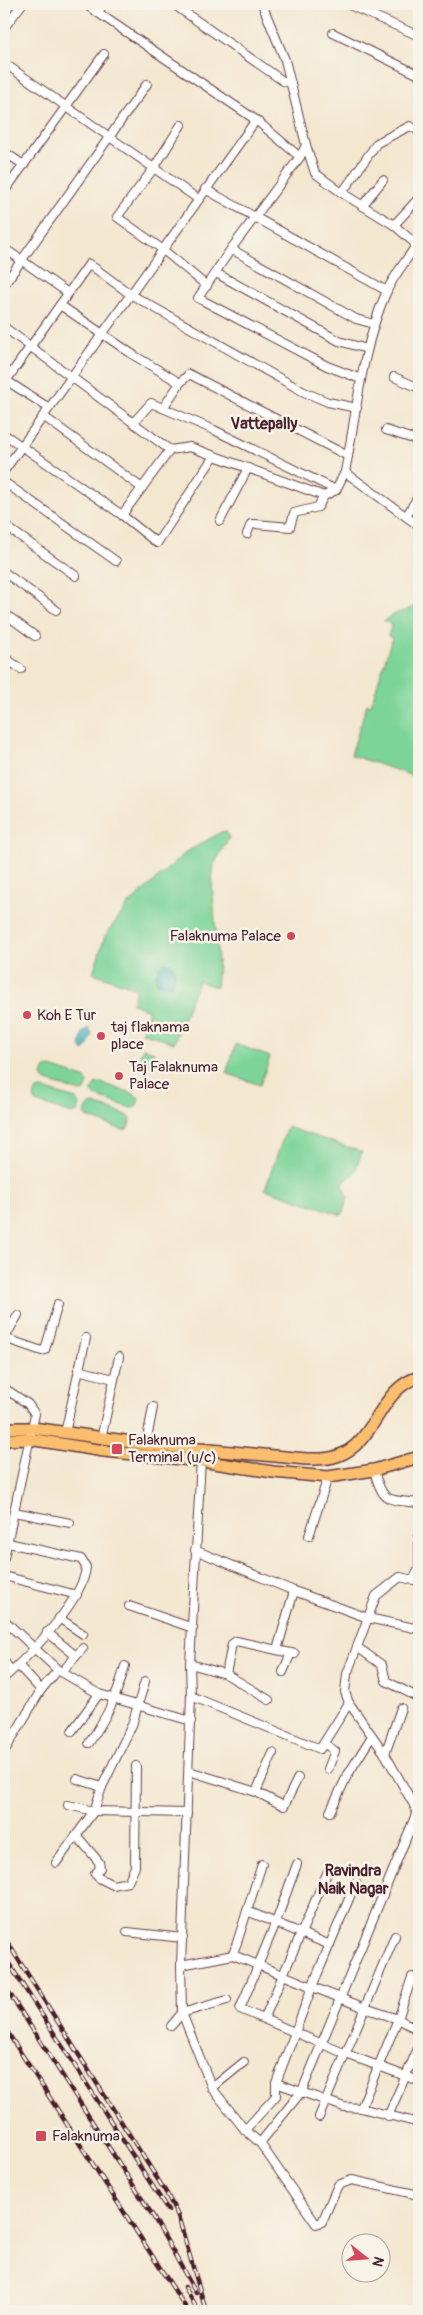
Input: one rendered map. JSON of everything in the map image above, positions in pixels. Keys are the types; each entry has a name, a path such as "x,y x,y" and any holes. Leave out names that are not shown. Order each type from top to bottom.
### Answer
{"highway":[{"path":"4,1440 29,1439 104,1452 325,1459 339,1456 353,1447 400,1387 419,1377"},
{"path":"4,1428 33,1428 146,1444 273,1472 328,1477 374,1470 419,1456"}],"street":[{"path":"4,28 22,4"},
{"path":"85,4 256,120 300,157"},
{"path":"98,13 103,4"},
{"path":"172,4 283,81 290,83"},
{"path":"247,534 252,524 290,527 294,513 318,507 324,496 336,490 345,472 361,379 374,324 387,291 418,246 394,225 342,193 316,173 306,145 285,60 262,4"},
{"path":"346,4 419,36"},
{"path":"333,33 419,75"},
{"path":"4,192 104,54"},
{"path":"4,63 198,199"},
{"path":"4,285 146,84"},
{"path":"4,471 204,189 256,120"},
{"path":"182,125 154,168 117,217 162,249 207,286"},
{"path":"342,193 377,143 410,126 419,131"},
{"path":"306,145 300,157 231,249 198,298 327,366 361,379"},
{"path":"4,152 24,165"},
{"path":"362,206 383,180"},
{"path":"204,189 387,291"},
{"path":"394,225 419,198"},
{"path":"4,248 68,293"},
{"path":"231,249 356,319 374,324"},
{"path":"49,408 5,380 31,347 89,264 130,294 304,392 328,402 357,408"},
{"path":"216,273 339,341 367,349"},
{"path":"60,305 152,368 180,383"},
{"path":"4,328 170,450"},
{"path":"163,408 180,383 189,374 348,456"},
{"path":"394,377 419,388"},
{"path":"134,422 151,404 163,408 214,430 336,490"},
{"path":"43,416 142,488"},
{"path":"386,430 419,441"},
{"path":"4,434 122,516 157,543 214,456"},
{"path":"122,516 170,450 190,447 324,496"},
{"path":"220,521 248,468"},
{"path":"345,472 419,526"},
{"path":"4,482 116,562"},
{"path":"406,515 419,495"},
{"path":"4,524 76,576"},
{"path":"4,572 56,610"},
{"path":"4,613 35,636"},
{"path":"4,657 22,669"},
{"path":"18,1315 4,1339 42,1351 45,1350 58,1304"},
{"path":"65,1433 86,1338"},
{"path":"101,1439 119,1357"},
{"path":"78,1370 114,1379"},
{"path":"4,1388 28,1404 35,1414 14,1512 7,1529 8,1543 4,1558"},
{"path":"146,1444 153,1407"},
{"path":"202,1455 195,1550 190,1664 191,1721 182,2013 212,2088 246,2130 260,2142 316,2224 322,2222 338,2185 352,2180 419,2195"},
{"path":"374,1470 382,1495 388,1499 419,1502"},
{"path":"309,1536 328,1477"},
{"path":"14,1512 70,1523"},
{"path":"260,2142 302,2091 342,1999 418,1808 385,1754 349,1703 345,1686 347,1674 376,1596 400,1577 413,1580 419,1569 419,1535"},
{"path":"4,1678 18,1666 77,1595 86,1572 86,1567 81,1559 8,1543"},
{"path":"195,1550 294,1591 368,1618 419,1629"},
{"path":"4,1576 77,1595"},
{"path":"277,1650 294,1591"},
{"path":"129,1606 193,1628"},
{"path":"59,1618 83,1634"},
{"path":"4,1620 60,1671 99,1694 191,1721"},
{"path":"47,1632 76,1656"},
{"path":"226,1674 232,1644 236,1641 293,1654 283,1672"},
{"path":"357,1647 382,1665 386,1681 419,1698"},
{"path":"4,1752 41,1690 83,1648"},
{"path":"4,1661 11,1671"},
{"path":"190,1664 226,1674 270,1700"},
{"path":"18,1666 41,1690"},
{"path":"89,1743 107,1718 116,1699 125,1666"},
{"path":"56,1863 94,1811 102,1787 132,1725 145,1681"},
{"path":"72,1731 99,1694"},
{"path":"191,1696 320,1749 325,1744 349,1703"},
{"path":"385,1754 401,1708"},
{"path":"4,1728 11,1739"},
{"path":"330,1812 347,1776 372,1736"},
{"path":"325,1744 335,1751 328,1769"},
{"path":"256,1792 273,1754"},
{"path":"77,1836 99,1862 100,1868 95,1874 99,1878 113,1885 128,1882 135,1867 136,1766"},
{"path":"189,1771 256,1792 284,1806 298,1778"},
{"path":"77,1779 102,1787"},
{"path":"68,1805 94,1811 137,1810 187,1813"},
{"path":"234,1955 262,1864"},
{"path":"297,1864 276,1922 240,2009 346,2054 419,2081"},
{"path":"264,2019 328,1871"},
{"path":"246,2130 276,2096 276,2083 295,2032 356,1882"},
{"path":"247,1911 330,1945"},
{"path":"127,1932 183,1938"},
{"path":"319,2118 395,1936"},
{"path":"182,1965 234,1955 365,2008 398,2019 419,2030"},
{"path":"361,2108 398,2019 412,1977"},
{"path":"171,2026 182,2013 227,2000"},
{"path":"388,2116 419,2046"},
{"path":"212,2088 244,2062"},
{"path":"276,2083 326,2099 344,2107 361,2108 419,2122"}],"green space":[{"path":"419,603 419,778 351,755 367,704 371,705 392,638 388,636 392,624 384,621"},
{"path":"221,832 226,832 229,838 214,864 212,882 218,961 216,987 198,981 174,1043 142,1032 149,1010 132,1004 136,988 93,973 105,936 127,906 185,853"},
{"path":"236,1044 270,1057 260,1085 226,1073"},
{"path":"143,1048 154,1052 150,1065 138,1061"},
{"path":"51,1067 84,1078 88,1082 85,1091 80,1092 44,1080 42,1075 45,1068"},
{"path":"101,1083 134,1094 139,1098 136,1107 131,1108 95,1096 92,1091 95,1084"},
{"path":"43,1089 76,1099 80,1103 77,1112 72,1114 36,1102 34,1097 37,1090"},
{"path":"94,1104 127,1115 131,1119 128,1128 123,1130 87,1117 85,1113 88,1106"},
{"path":"287,1127 362,1152 354,1174 344,1181 343,1187 348,1197 342,1215 265,1189"}],"water":[{"path":"164,962 172,964 175,970 172,986 157,983 156,980 158,969"},
{"path":"89,1028 92,1034 87,1048 83,1051 80,1046 83,1032"}],"railway":[{"path":"4,1937 167,2194 178,2216 206,2311"},
{"path":"4,1956 168,2210"},
{"path":"4,1985 153,2216 196,2293"},
{"path":"4,2027 188,2311"},
{"path":"185,2287 198,2311"}],"place":[{"name":"Falaknuma Palace","path":"291,936"},
{"name":"Koh E Tur","path":"27,1015"},
{"name":"taj flaknama place","path":"101,1036"},
{"name":"Taj Falaknuma Palace","path":"119,1076"},
{"name":"Falaknuma Terminal (u/c)","path":"117,1449"},
{"name":"Falaknuma","path":"41,2136"}],"district":[{"name":"Vattepally","path":"264,423"},
{"name":"Ravindra Naik Nagar","path":"353,1879"}]}
